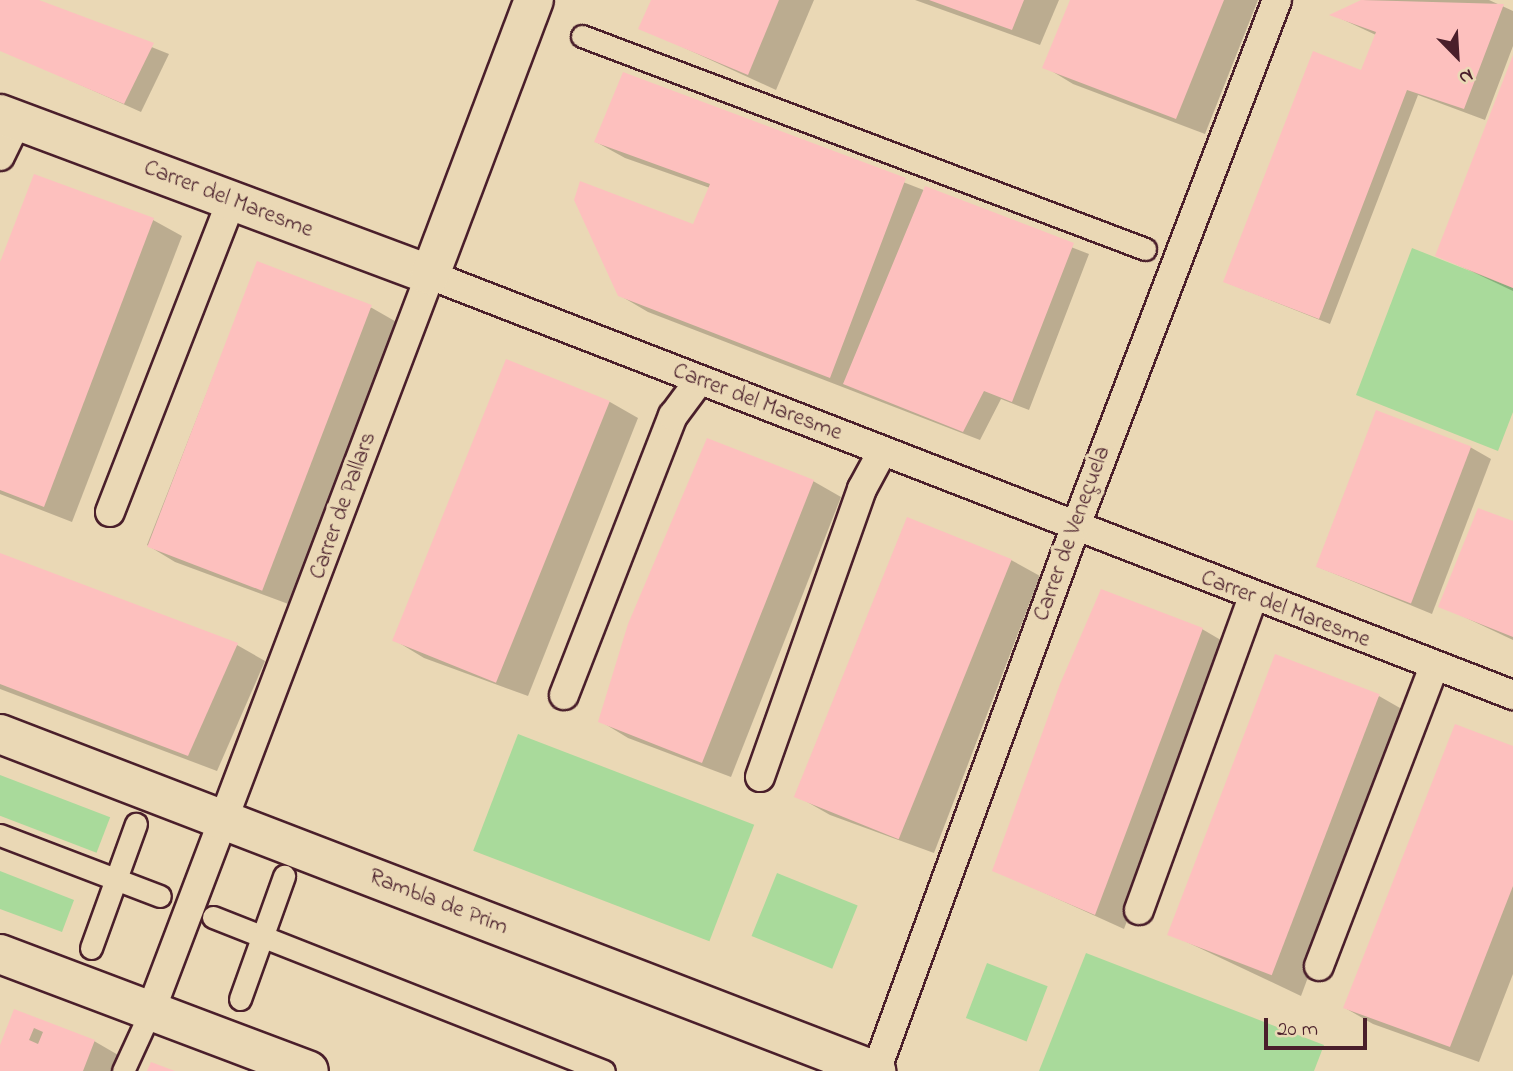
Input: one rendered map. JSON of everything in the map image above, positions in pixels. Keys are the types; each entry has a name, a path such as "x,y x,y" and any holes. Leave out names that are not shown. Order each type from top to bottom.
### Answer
{"main road":[{"name":"Carrer de Pallars","path":"430,275 534,0"},
{"name":"Carrer del Maresme","path":"8,118 430,275"},
{"name":"Rambla de Prim","path":"0,734 876,1071"},
{"path":"0,954 309,1071"}],"street":[{"name":"Carrer de Veneçuela","path":"876,1071 1075,528 1277,0"},
{"path":"582,36 1145,250"},
{"path":"0,156 8,118"},
{"path":"110,512 231,201"},
{"name":"Carrer del Maresme","path":"430,275 1075,528 1513,695"},
{"name":"Carrer de Pallars","path":"151,1010 225,822 430,275"},
{"path":"564,695 673,416 699,381"},
{"path":"760,777 862,489 882,452"},
{"path":"1139,910 1253,597"},
{"path":"1319,967 1434,667"},
{"path":"91,948 118,880 136,824"},
{"path":"0,835 160,896"},
{"path":"240,999 284,876"},
{"path":"213,917 604,1071"},
{"path":"123,1071 151,1010"}],"green space":[{"path":"1412,248 1513,288 1513,412 1498,451 1356,395"},
{"path":"518,734 754,825 709,941 473,851"},
{"path":"0,775 110,817 97,853 0,816"},
{"path":"0,871 74,900 62,932 0,909"},
{"path":"777,873 858,906 832,969 752,936"},
{"path":"1086,953 1324,1045 1314,1071 1039,1071"},
{"path":"987,963 1048,986 1027,1041 966,1018"}],"building":[{"path":"0,0 39,0 154,43 124,104 0,51"},
{"path":"651,0 779,0 748,75 638,29"},
{"path":"929,0 1024,0 1012,30"},
{"path":"1070,0 1224,0 1176,119 1042,68"},
{"path":"1361,0 1504,4 1464,109 1407,90 1319,319 1223,282 1313,51 1361,70 1376,32 1329,15"},
{"path":"1513,55 1513,288 1435,256"},
{"path":"623,72 906,178 830,378 618,296 574,200 580,181 693,224 710,184 594,142"},
{"path":"34,174 154,218 44,507 0,490 0,262"},
{"path":"925,186 1074,243 1012,402 984,391 963,432 843,384"},
{"path":"257,261 372,305 262,591 147,547"},
{"path":"506,359 610,401 496,683 392,641"},
{"path":"1376,410 1471,447 1411,603 1316,567"},
{"path":"707,438 814,480 702,763 598,722 628,624"},
{"path":"1478,508 1513,521 1513,637 1438,607"},
{"path":"907,517 1012,559 899,839 794,797"},
{"path":"0,553 238,643 188,756 0,684"},
{"path":"1101,589 1203,628 1095,915 992,871 1060,684"},
{"path":"1275,654 1380,694 1272,975 1167,935"},
{"path":"1455,724 1513,746 1513,886 1450,1047 1343,1008"},
{"path":"14,1009 95,1040 83,1071 0,1071 0,1045","holes":["34,1028 43,1032 38,1044 29,1040"]},
{"path":"151,1062 175,1071 147,1071"}]}
